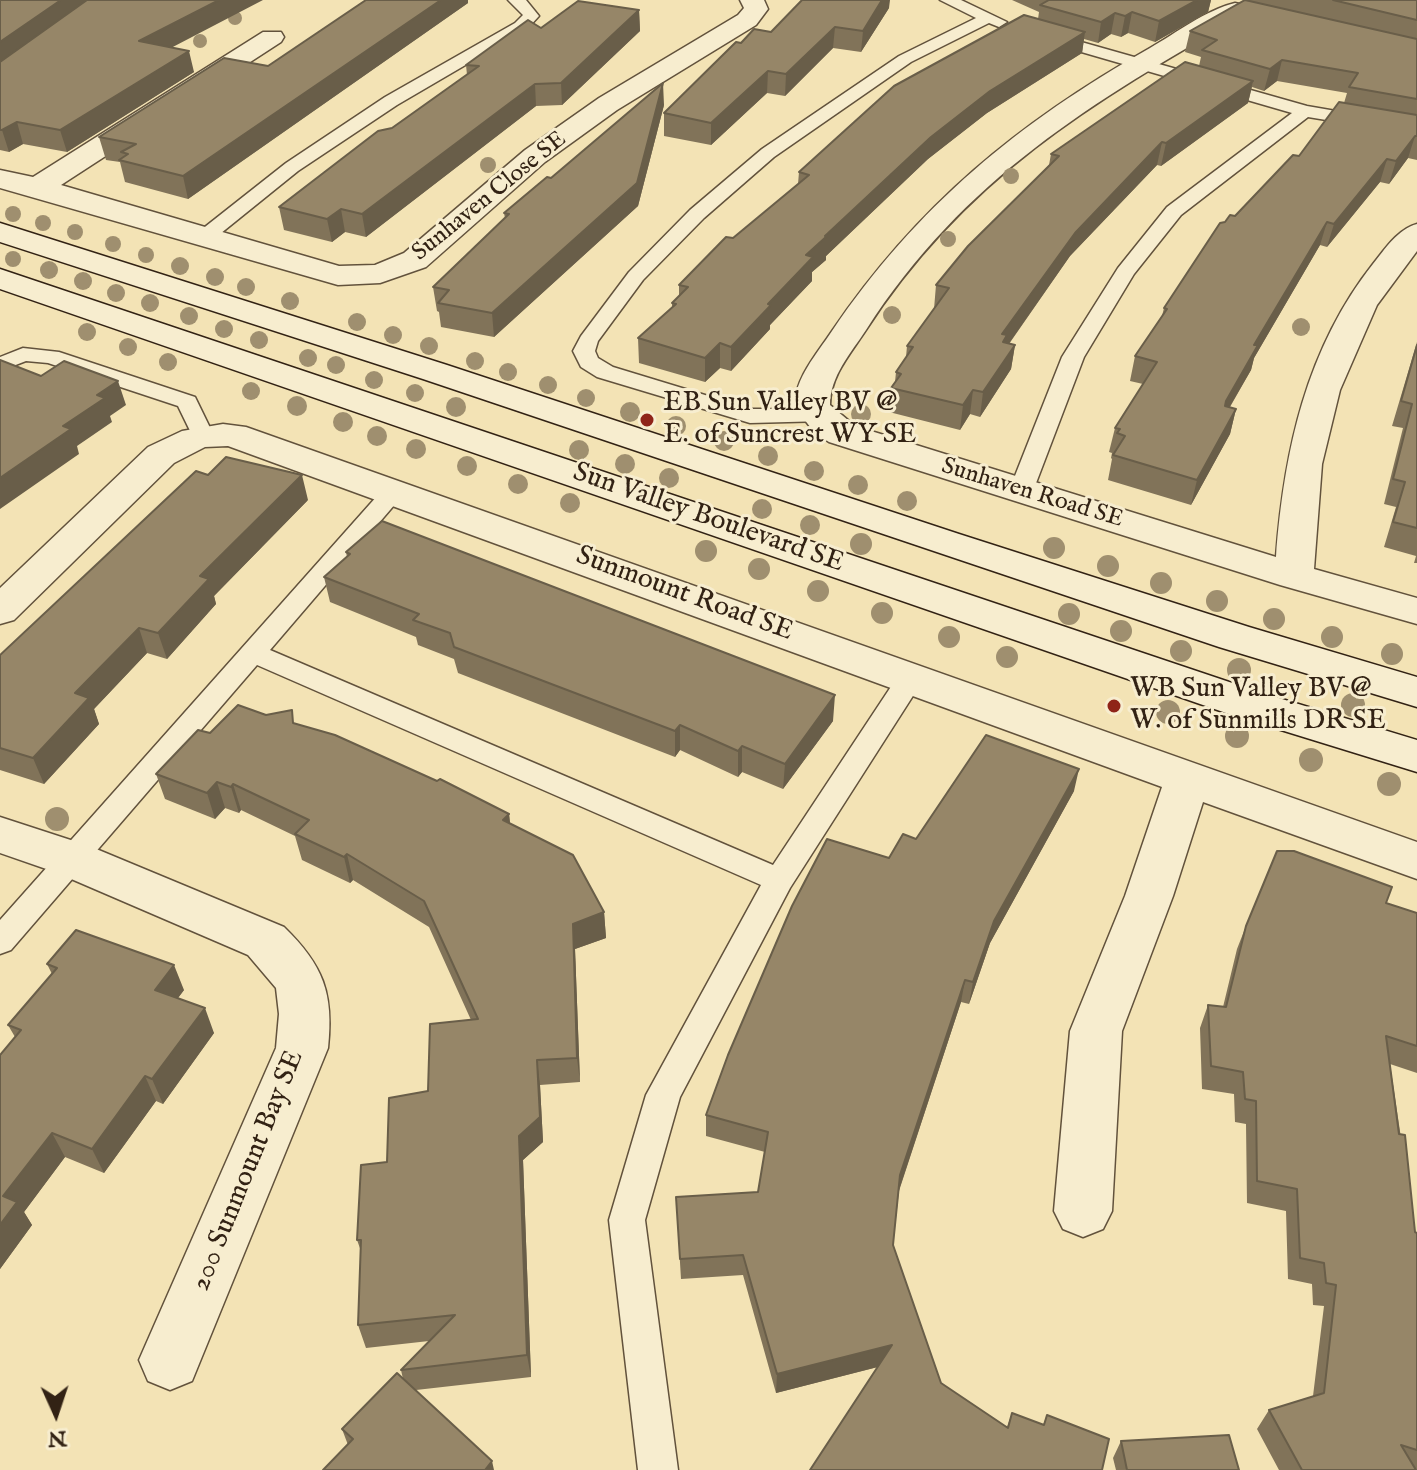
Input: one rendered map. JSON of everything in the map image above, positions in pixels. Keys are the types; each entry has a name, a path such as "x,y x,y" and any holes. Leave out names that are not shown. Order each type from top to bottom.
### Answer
{"street":[{"name":"Sunhaven Close SE","path":"0,179 38,187 338,276 366,277 406,266 547,147 608,104 747,20 756,9 752,0"},
{"path":"818,416 812,406 815,386 863,307 923,234 972,184 1027,137 1141,64 1250,14 1202,0"},
{"path":"38,187 272,37"},
{"name":"Sun Valley Boulevard SE","path":"0,232 420,367 1234,637 1417,692"},
{"path":"1294,576 1306,450 1319,401 1347,334 1372,288 1417,233"},
{"name":"Sun Valley Boulevard SE","path":"0,278 1244,703 1417,756"},
{"name":"Sunhaven Road SE","path":"818,416 842,434 1294,576 1417,611"},
{"name":"Sunmount Road SE","path":"0,611 172,447 218,434 246,438 1417,861"},
{"path":"1083,1211 1096,1031 1149,896 1187,780"},
{"name":"200 Sunmount Bay SE","path":"0,835 72,859 266,941 290,963 302,985 306,1017 302,1048 170,1360"}],"lane":[{"path":"203,238 292,167 391,101 521,26 531,16 527,8 516,0"},
{"path":"948,0 1021,29 1305,111 1417,130"},
{"path":"818,416 750,416 605,372 589,362 584,351 588,340 636,276 697,214 768,153 892,67 987,18"},
{"path":"1021,491 1073,357 1125,272 1174,211 1305,111"},
{"path":"0,365 23,354 51,357 187,402 203,436"},
{"path":"0,941 394,491"},
{"path":"254,653 779,880"},
{"path":"658,1470 627,1220 663,1095 779,880 912,677"}],"building":[{"path":"0,0 61,0 0,42"},
{"path":"87,0 219,0 139,41 189,51 60,130 17,122 0,130 0,62"},
{"path":"366,0 441,0 183,176 119,160 128,154 121,152 136,144 99,137 224,58 268,66"},
{"path":"802,0 882,0 863,31 835,27 786,74 768,71 711,123 664,113 736,42 741,43 754,29 771,32"},
{"path":"1049,0 1197,0 1159,21 1132,12 1125,16 1115,13 1101,22 1040,5"},
{"path":"1245,0 1417,39 1417,99 1349,87 1358,73 1282,60 1270,69 1202,50 1217,40 1190,31"},
{"path":"1333,0 1417,0 1417,20"},
{"path":"578,1 639,10 561,83 535,84 362,214 341,209 327,219 279,207 378,131 392,128 479,66 466,65 528,20 541,28"},
{"path":"1024,15 1085,32 990,91 931,137 806,255 813,257 731,347 720,343 705,358 638,338 676,304 672,303 688,287 679,285 726,237 733,238 809,175 799,172 894,86"},
{"path":"1185,62 1253,81 1166,143 1162,142 1075,233 1002,334 1007,335 1003,342 1015,345 983,392 973,390 963,405 891,388 901,374 896,372 913,347 907,346 949,288 936,285 968,246 1059,156 1051,154"},
{"path":"663,83 637,183 492,313 438,303 449,290 433,287 509,214 504,213 547,177 551,178"},
{"path":"1339,102 1417,115 1417,136 1396,161 1387,159 1334,224 1327,222 1254,345 1258,345 1226,401 1225,406 1236,409 1197,480 1113,455 1125,436 1117,433 1120,429 1115,428 1157,362 1135,356 1167,309 1164,308 1220,223 1230,215 1235,216 1293,155 1299,156"},
{"path":"1417,345 1417,528 1393,522 1405,482 1393,479 1412,404 1401,401"},
{"path":"0,360 41,376 64,361 118,381 97,395 105,398 63,426 71,429 0,478"},
{"path":"226,457 302,475 200,576 209,579 158,633 139,628 75,693 89,698 33,758 0,748 0,655 196,471 208,475"},
{"path":"382,521 835,695 785,764 742,746 738,751 680,725 675,731 454,647 450,633 413,620 419,614 324,577 350,554 346,552"},
{"path":"238,705 266,715 292,710 293,723 335,735 437,781 440,779 509,814 503,820 573,855 604,912 573,924 577,1058 537,1060 540,1117 519,1136 527,1355 401,1370 455,1315 358,1325 361,1240 357,1240 361,1165 387,1162 389,1098 428,1091 430,1024 478,1019 424,901 347,854 344,857 295,834 309,820 233,784 231,787 217,782 207,793 156,774 198,730 210,733"},
{"path":"986,735 1079,769 994,921 973,982 965,980 900,1175 893,1245 941,1383 1008,1428 1012,1413 1044,1425 1047,1415 1109,1439 1102,1470 810,1470 892,1345 777,1374 743,1255 680,1259 676,1197 758,1192 768,1132 706,1115 728,1055 792,906 827,839 889,858 903,834 916,839"},
{"path":"1277,851 1294,851 1392,887 1386,903 1417,913 1417,1046 1386,1036 1399,1134 1405,1135 1417,1233 1417,1450 1401,1445 1416,1470 1302,1470 1269,1410 1324,1393 1336,1285 1326,1283 1324,1263 1300,1258 1297,1189 1257,1181 1256,1101 1245,1099 1243,1072 1211,1066 1208,1005 1226,1007 1246,926"},
{"path":"76,930 174,965 155,990 205,1008 152,1079 145,1076 92,1149 52,1133 3,1196 17,1202 0,1225 0,1055 21,1030 8,1025 57,968 47,964"},
{"path":"397,1373 492,1461 485,1470 323,1470 353,1439 342,1429"},
{"path":"1229,1435 1239,1470 1127,1470 1121,1441"}],"place":[{"name":"EB Sun Valley BV @ E. of Suncrest WY SE","path":"647,420"},
{"name":"WB Sun Valley BV @ W. of Sunmills DR SE","path":"1114,706"}]}
